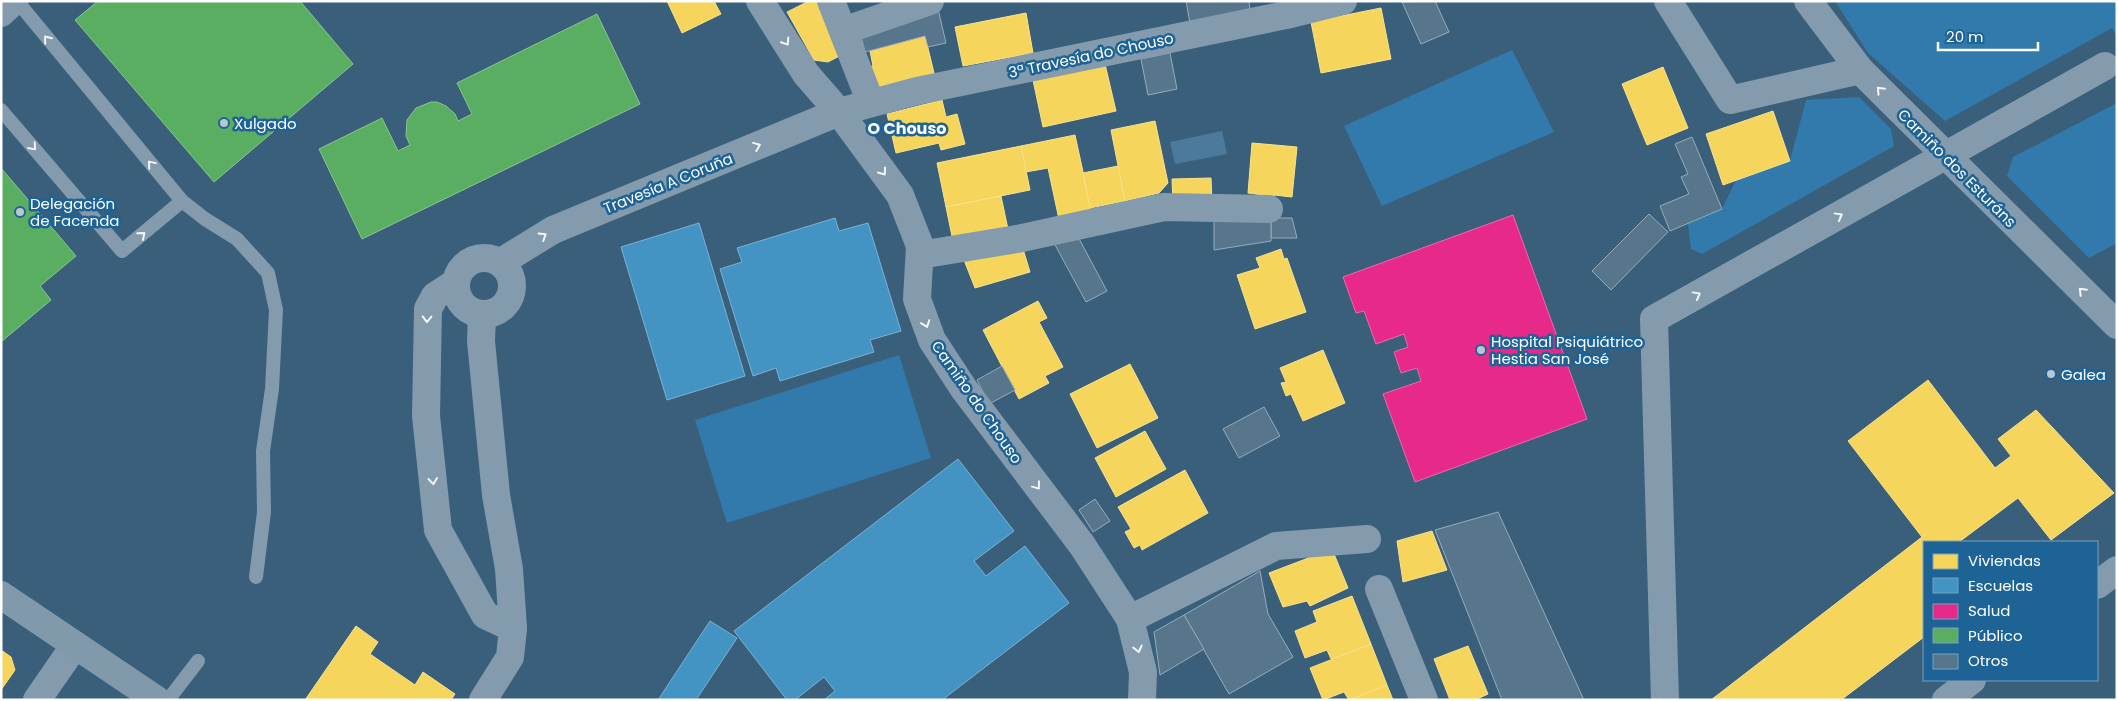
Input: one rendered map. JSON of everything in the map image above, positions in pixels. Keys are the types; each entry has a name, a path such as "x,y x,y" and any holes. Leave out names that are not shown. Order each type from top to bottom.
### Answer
{"main road":[{"path":"1,595 157,700"}],"street":[{"path":"1,13 16,1"},
{"name":"Camiño do Chouso","path":"760,1 806,74 839,112 900,195 920,246 917,300 932,340 964,389 1082,545 1130,618 1143,672 1142,700"},
{"path":"831,1 871,103"},
{"path":"843,31 930,1"},
{"name":"3ª Travesía do Chouso","path":"839,112 917,91 1291,14 1343,1"},
{"path":"1668,1 1730,100 1860,70"},
{"name":"Camiño dos Esturáns","path":"1808,1 1860,70 2117,325"},
{"path":"1665,700 1654,319 2104,66"},
{"name":"Travesía A Coruña","path":"501,262 553,230 839,112"},
{"path":"920,255 1017,240 1164,207 1269,209"},
{"path":"487,257 501,262 511,274 513,288 508,302 496,312 482,315 468,310 458,298 455,283 460,269 472,260 487,257"},
{"path":"455,283 435,296 428,308 426,416 438,530 484,615 513,628"},
{"path":"482,315 481,341 495,485 509,569 513,628 510,657 483,700"},
{"path":"1130,618 1276,546 1366,539"},
{"path":"2098,585 2117,570"},
{"path":"1379,589 1424,700"},
{"path":"37,700 75,645"},
{"path":"1946,700 1971,681"}],"lane":[{"path":"16,1 182,201 205,219 237,239 268,273 276,310 272,388 263,451 264,512 256,577"},
{"path":"1,110 122,252 182,201"},
{"path":"168,700 198,661"}],"shaded area":[{"path":"1835,1 2117,1 2117,37 2112,28 1945,121 1868,53"},
{"path":"1512,50 1554,132 1382,206 1344,126"},
{"path":"1859,97 1891,129 1894,146 1702,254 1691,249 1688,224 1722,209 1736,180 1790,161 1806,100"},
{"path":"2117,103 2117,243 2089,258 2007,176 2013,157"},
{"path":"1222,131 1227,154 1175,164 1170,142"},
{"path":"899,355 931,458 727,523 695,420"}],"building: Viviendas":[{"path":"667,1 714,1 721,14 682,33"},
{"path":"809,1 827,1 847,52 828,62 814,60 787,12"},
{"path":"1381,8 1391,59 1321,73 1311,22"},
{"path":"1026,13 1033,53 963,66 955,27"},
{"path":"925,36 936,81 874,89 869,67 873,66 870,51"},
{"path":"1105,64 1116,111 1043,127 1033,80"},
{"path":"1663,67 1688,128 1647,145 1622,84"},
{"path":"942,100 946,117 957,114 965,144 941,150 939,143 896,153 887,114"},
{"path":"1773,111 1790,161 1723,185 1706,134"},
{"path":"1155,121 1168,183 1159,193 1125,201 1111,130"},
{"path":"1075,135 1093,218 1060,224 1048,168 1026,172 1021,146"},
{"path":"1252,143 1297,147 1292,197 1274,195 1274,200 1263,199 1263,195 1248,193"},
{"path":"1021,146 1030,190 946,207 937,163"},
{"path":"1118,166 1125,201 1090,208 1083,173"},
{"path":"1211,178 1212,203 1173,204 1172,179"},
{"path":"1001,196 1009,234 954,246 946,207"},
{"path":"1023,249 1030,272 975,288 964,260"},
{"path":"1281,249 1284,259 1287,258 1306,312 1255,329 1237,275 1260,268 1256,258"},
{"path":"1038,301 1047,318 1039,322 1063,367 1045,376 1049,383 1019,399 983,330"},
{"path":"1323,350 1345,403 1303,421 1291,394 1286,396 1281,383 1286,382 1280,368"},
{"path":"1130,364 1158,418 1097,448 1070,394"},
{"path":"1928,380 1995,468 2011,456 1998,439 2036,410 2114,493 2051,540 2018,498 1960,541 1923,541 1923,638 1841,700 1711,700 1922,537 1848,441"},
{"path":"1145,431 1166,469 1116,497 1095,458"},
{"path":"1185,470 1208,513 1142,550 1140,545 1134,548 1125,532 1131,529 1118,507"},
{"path":"1432,531 1447,570 1403,582 1397,541"},
{"path":"1332,549 1348,588 1310,606 1307,601 1283,607 1269,573"},
{"path":"1352,596 1371,644 1331,659 1327,650 1305,658 1295,631 1317,622 1313,611"},
{"path":"356,626 378,642 370,654 415,685 423,672 455,694 451,700 305,700"},
{"path":"1371,644 1387,685 1349,700 1344,692 1323,700 1310,668"},
{"path":"1468,646 1488,694 1475,700 1450,700 1434,659"},
{"path":"1,650 11,657 15,670 1,690"},
{"path":"1387,685 1393,700 1349,700"}],"building: Escuelas":[{"path":"835,218 839,231 868,223 901,331 870,340 874,352 780,381 776,368 753,376 720,269 742,262 737,248"},
{"path":"699,223 745,376 667,400 621,247"},
{"path":"958,459 1014,531 974,561 986,576 1025,546 1069,603 942,700 824,700 835,691 824,677 795,700 787,700 734,631"},
{"path":"710,621 737,638 696,700 658,700"}],"building: Salud":[{"name":"Hospital Psiquiátrico Hestia San José","path":"1513,215 1587,419 1415,482 1383,394 1421,381 1417,368 1401,373 1394,352 1408,347 1404,334 1376,344 1364,311 1356,313 1343,277"}],"building: Público":[{"name":"Xulgado","path":"98,1 300,1 353,64 214,182 75,20"},
{"path":"597,14 640,104 362,239 319,149 382,118 398,151 410,145 406,136 407,120 416,108 431,102 437,102 446,106 455,114 458,121 472,114 457,83"},
{"name":"Delegación de Facenda","path":"1,168 76,256 40,286 51,300 1,342"}],"building: Otros":[{"path":"1186,1 1249,1 1251,17 1191,29"},
{"path":"1435,1 1449,32 1421,44 1402,2"},
{"path":"938,9 946,43 928,47 925,36 865,52 859,28"},
{"path":"1170,53 1177,89 1148,95 1141,59"},
{"path":"1692,137 1722,209 1670,231 1660,206 1689,194 1681,177 1688,174 1675,144"},
{"path":"1649,214 1668,232 1611,290 1592,271"},
{"path":"1271,218 1292,218 1297,238 1271,238"},
{"path":"1271,218 1271,241 1214,250 1214,219"},
{"path":"1077,235 1107,291 1086,302 1054,243"},
{"path":"1002,366 1015,390 989,404 977,380"},
{"path":"1264,407 1280,436 1239,458 1223,429"},
{"path":"1095,499 1110,521 1093,532 1079,510"},
{"path":"1498,512 1584,700 1502,700 1435,530"},
{"path":"1260,571 1268,614 1293,657 1229,694 1184,615"},
{"path":"1184,615 1204,649 1160,675 1154,632"}],"place":[{"name":"Xulgado","path":"224,123"},
{"name":"Delegación de Facenda","path":"20,212"},
{"name":"Hospital Psiquiátrico Hestia San José","path":"1481,350"},
{"name":"Galea","path":"2051,374"}],"district":[{"name":"O Chouso","path":"907,128"}]}
